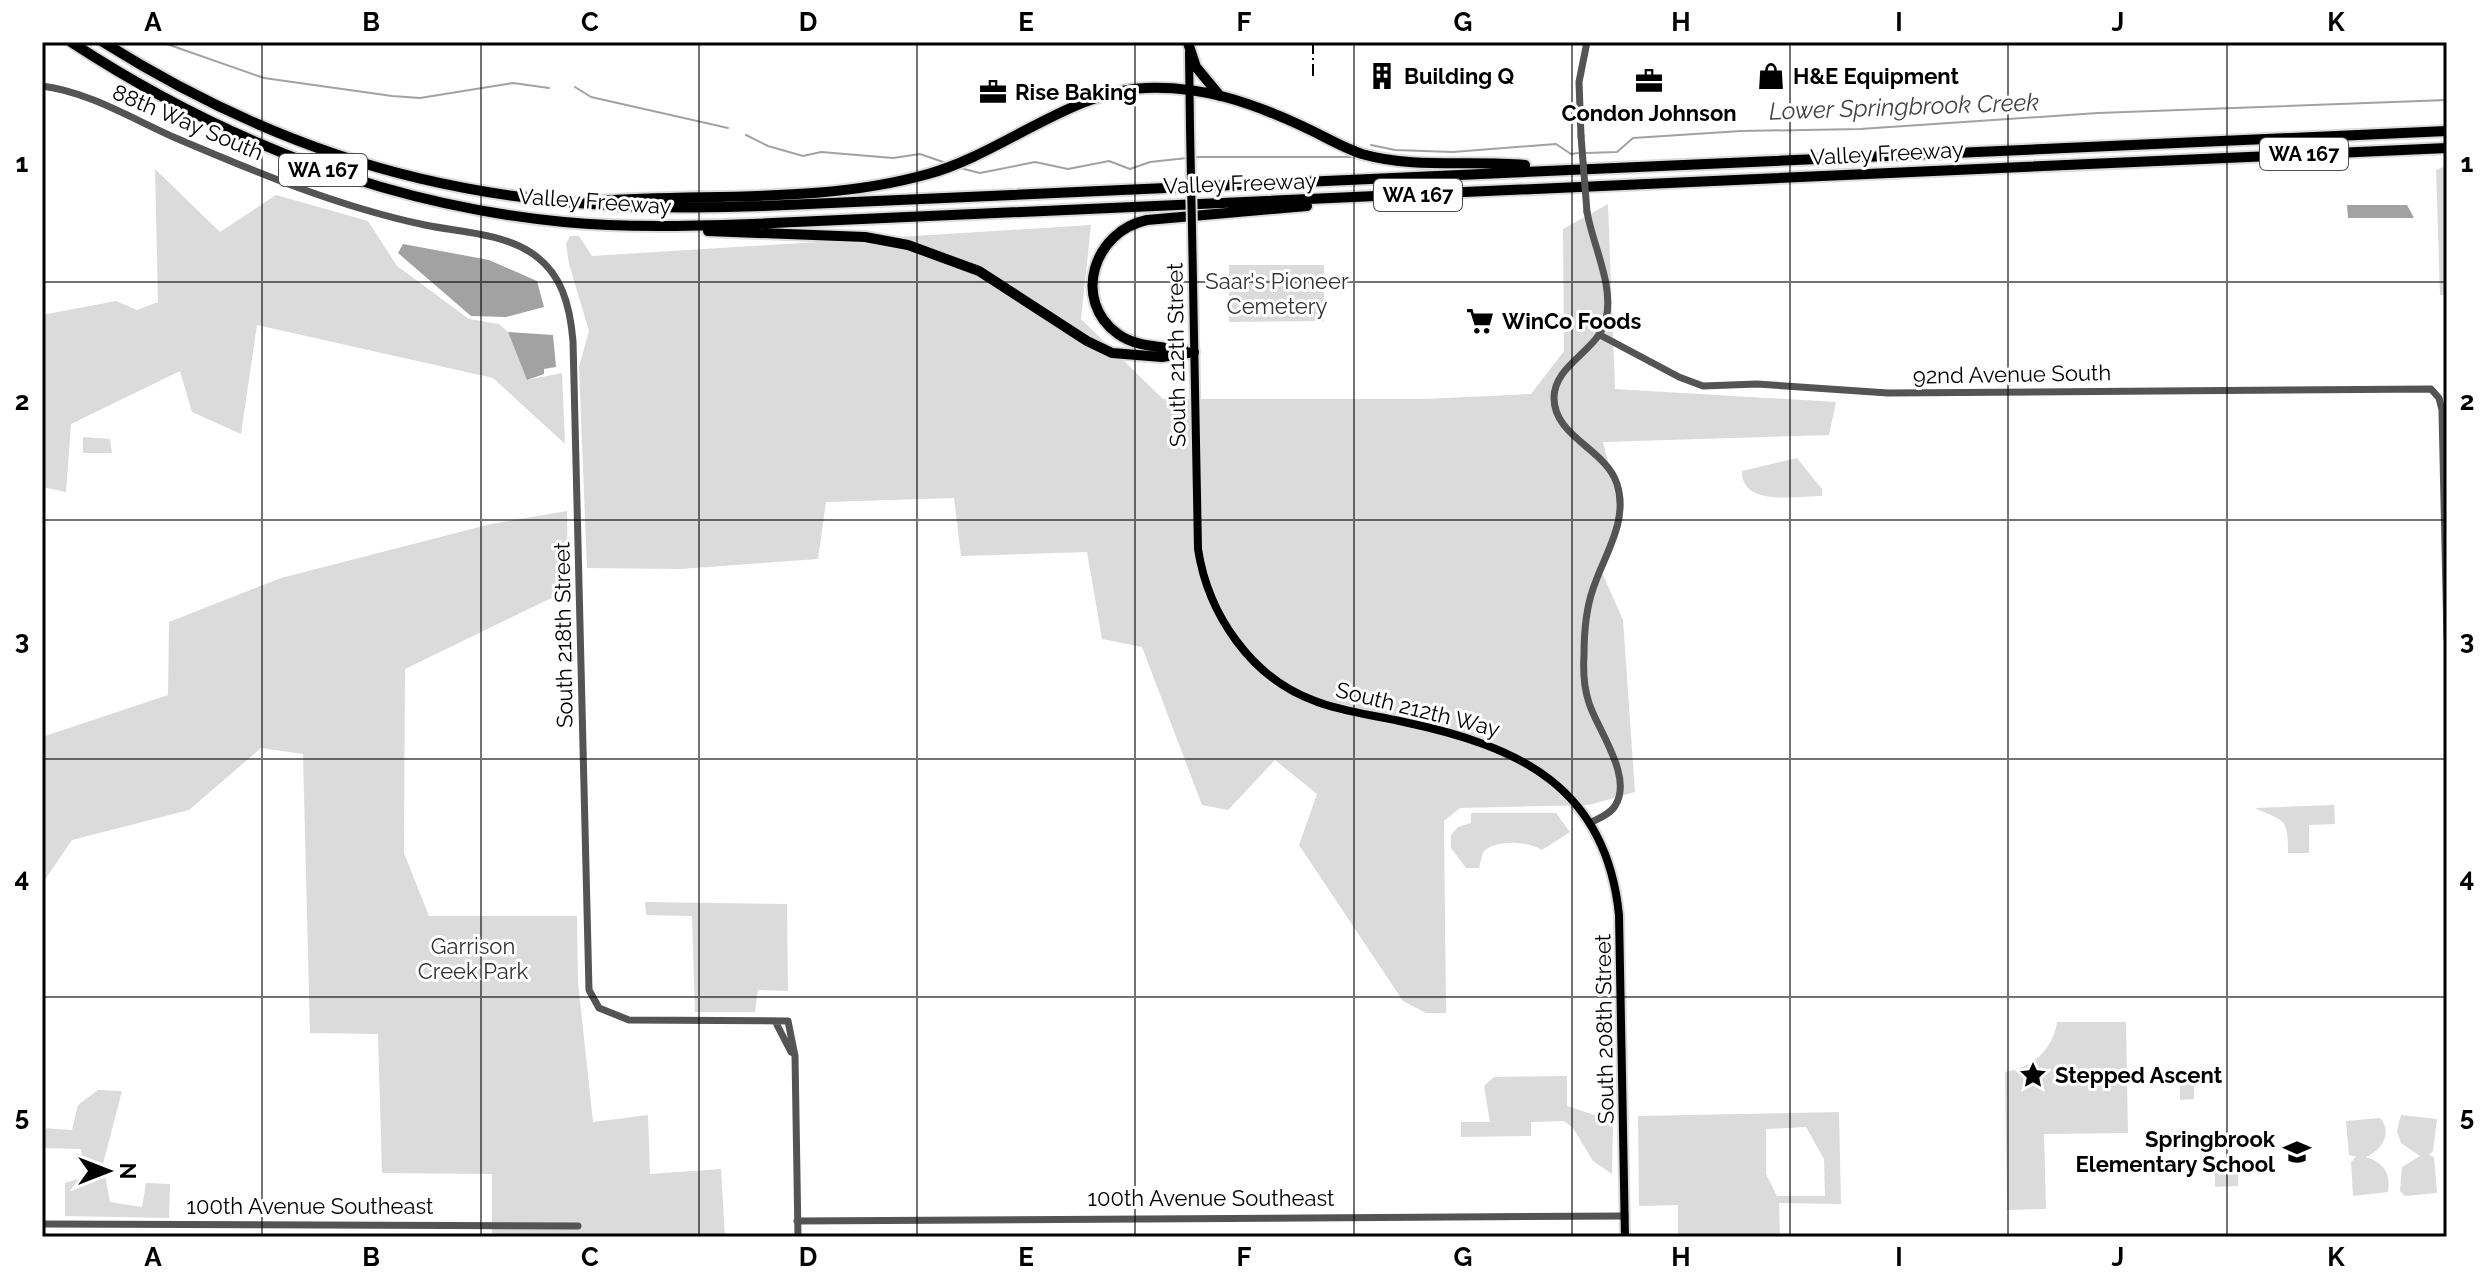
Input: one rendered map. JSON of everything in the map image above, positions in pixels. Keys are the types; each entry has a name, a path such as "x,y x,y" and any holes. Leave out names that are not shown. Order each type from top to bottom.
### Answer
{"highway":[{"name":"Valley Freeway","path":"71,42 151,92 219,127 351,179 458,207 514,216 674,227 2447,148"},
{"name":"Valley Freeway","path":"103,42 198,97 321,150 456,188 563,203 703,209 2447,131"},
{"path":"1188,42 1196,67 1222,97"},
{"path":"563,203 835,190 932,173 1105,95 1127,89 1189,87 1271,112 1361,153 1398,160 1558,169"},
{"path":"1194,352 1137,343 1120,336 1105,321 1095,303 1092,280 1097,257 1108,241 1123,229 1147,220 1282,210 1341,199"},
{"path":"674,227 723,232 865,237 908,245 979,271 1087,341 1112,353 1162,357 1194,352"}],"main road":[{"name":"South 212th Street","path":"1188,42 1200,562 1217,613 1247,654"},
{"name":"South 212th Way","path":"1247,654 1280,682 1312,700 1449,732 1511,753 1556,785 1590,823 1603,844"},
{"name":"South 208th Street","path":"1603,844 1615,881 1621,939 1625,1237"}],"street":[{"path":"1587,42 1579,82 1581,136 1587,212 1607,299 1607,316 1600,335 1559,380 1554,398 1564,426 1610,470 1620,500 1619,521 1592,590 1584,656 1588,703 1611,749 1618,796 1613,809 1590,823"},
{"name":"88th Way South","path":"42,86 85,97 299,188 423,225 512,243 529,251 546,265"},
{"name":"South 218th Street","path":"546,265 563,289 573,341 589,990 599,1008 629,1020 775,1021"},
{"name":"92nd Avenue South","path":"1600,335 1679,377 1703,386 1757,384 1888,393 2424,388 2435,392 2442,410 2447,638"},
{"path":"775,1021 788,1021 794,1043 798,1237"},
{"path":"775,1021 790,1046 795,1074"},
{"name":"100th Avenue Southeast","path":"797,1221 1625,1216"},
{"name":"100th Avenue Southeast","path":"42,1224 578,1226"}],"green space":[{"path":"2447,165 2447,295 2440,295 2436,170"},
{"path":"155,169 220,232 276,195 368,221 397,266 469,319 499,324 508,332 527,380 562,373 565,444 493,378 257,325 241,434 192,412 180,371 71,424 66,492 42,487 42,315 116,301 137,310 158,302"},
{"path":"1608,204 1615,389 1836,402 1829,435 1603,442 1620,511 1600,568 1623,620 1635,792 1589,805 1460,808 1444,821 1446,1013 1426,1013 1403,1001 1299,845 1317,794 1275,760 1228,810 1202,805 1142,647 1102,639 1087,552 961,556 954,498 826,502 818,559 680,569 587,568 579,367 589,331 569,264 566,244 570,236 579,236 592,256 1091,225 1081,319 1163,399 1424,399 1531,394 1564,351 1563,229"},
{"name":"Saar's Pioneer Cemetery","path":"1229,265 1324,265 1324,321 1229,322"},
{"path":"83,437 110,439 112,453 83,453"},
{"path":"1797,458 1822,489 1822,496 1786,498 1761,495 1744,482 1742,471"},
{"name":"Garrison Creek Park","path":"567,511 568,590 405,669 404,853 429,916 577,916 578,982 593,1122 648,1115 650,1174 721,1169 725,1237 492,1237 492,1174 382,1173 378,1034 310,1033 303,754 261,748 189,810 72,840 42,884 42,737 168,695 169,622 281,578 491,524"},
{"path":"2334,805 2335,824 2309,825 2309,853 2288,853 2285,826 2278,819 2255,808"},
{"path":"1471,813 1556,813 1570,832 1542,850 1520,843 1495,845 1483,852 1479,868 1466,868 1451,848 1451,835 1458,827 1471,823"},
{"path":"645,902 787,904 788,991 758,990 755,1012 695,1012 692,916 646,915"},
{"path":"2057,1022 2126,1022 2128,1133 2044,1134 2046,1209 2007,1210 2005,1072 2024,1066 2040,1056 2051,1041"},
{"path":"1567,1076 1567,1106 1613,1121 1612,1174 1593,1161 1573,1128 1564,1121 1531,1122 1531,1136 1461,1137 1461,1122 1490,1122 1484,1086 1494,1077"},
{"path":"2180,1079 2194,1079 2194,1099 2180,1100"},
{"path":"98,1090 122,1091 103,1164 110,1202 142,1207 146,1183 170,1184 169,1218 65,1216 65,1183 84,1177 81,1149 42,1148 42,1128 72,1130 78,1105"},
{"path":"1839,1112 1841,1204 1779,1203 1780,1237 1678,1237 1678,1205 1639,1206 1638,1116","holes":["1806,1127 1824,1159 1825,1196 1777,1196 1766,1174 1766,1129"]},
{"path":"2401,1115 2437,1119 2433,1151 2429,1155 2434,1157 2437,1193 2405,1196 2400,1191 2402,1167 2420,1156 2401,1143 2397,1131"},
{"path":"2380,1118 2386,1135 2377,1150 2366,1157 2385,1170 2388,1192 2353,1196 2351,1162 2356,1157 2349,1155 2346,1121"},
{"path":"2238,1171 2238,1186 2215,1187 2215,1172"}],"shaded area":[{"path":"2347,205 2407,205 2414,218 2348,218"},
{"path":"403,244 489,260 537,281 544,307 506,317 471,316 398,253"},
{"path":"508,332 553,335 556,367 544,369 544,374 527,380"}],"waterway":[{"name":"Lower Springbrook Creek","path":"161,42 264,78 392,96 420,98 513,83 549,88"},
{"name":"Lower Springbrook Creek","path":"575,87 591,97 728,128"},
{"name":"Lower Springbrook Creek","path":"1585,153 1617,152 1633,138 1741,131 1860,129 2098,113 2447,100"},
{"name":"Lower Springbrook Creek","path":"746,135 768,146 803,156 821,152 893,158 920,154 946,163"},
{"name":"Lower Springbrook Creek","path":"1371,145 1395,150 1453,152 1556,144 1571,154 1578,153"},
{"name":"Lower Springbrook Creek","path":"1193,157 1354,157"},
{"name":"Lower Springbrook Creek","path":"960,168 980,173 1035,162 1068,169 1109,161 1130,169 1150,162 1187,158"}],"railway":[{"path":"1313,42 1313,76"}],"place":[{"name":"Building Q","path":"1382,76"},
{"name":"H&E Equipment","path":"1771,76"},
{"name":"Condon Johnson","path":"1649,81"},
{"name":"Rise Baking","path":"993,92"},
{"name":"WinCo Foods","path":"1480,321"},
{"name":"Stepped Ascent","path":"2033,1075"},
{"name":"Springbrook Elementary School","path":"2297,1152"}]}
